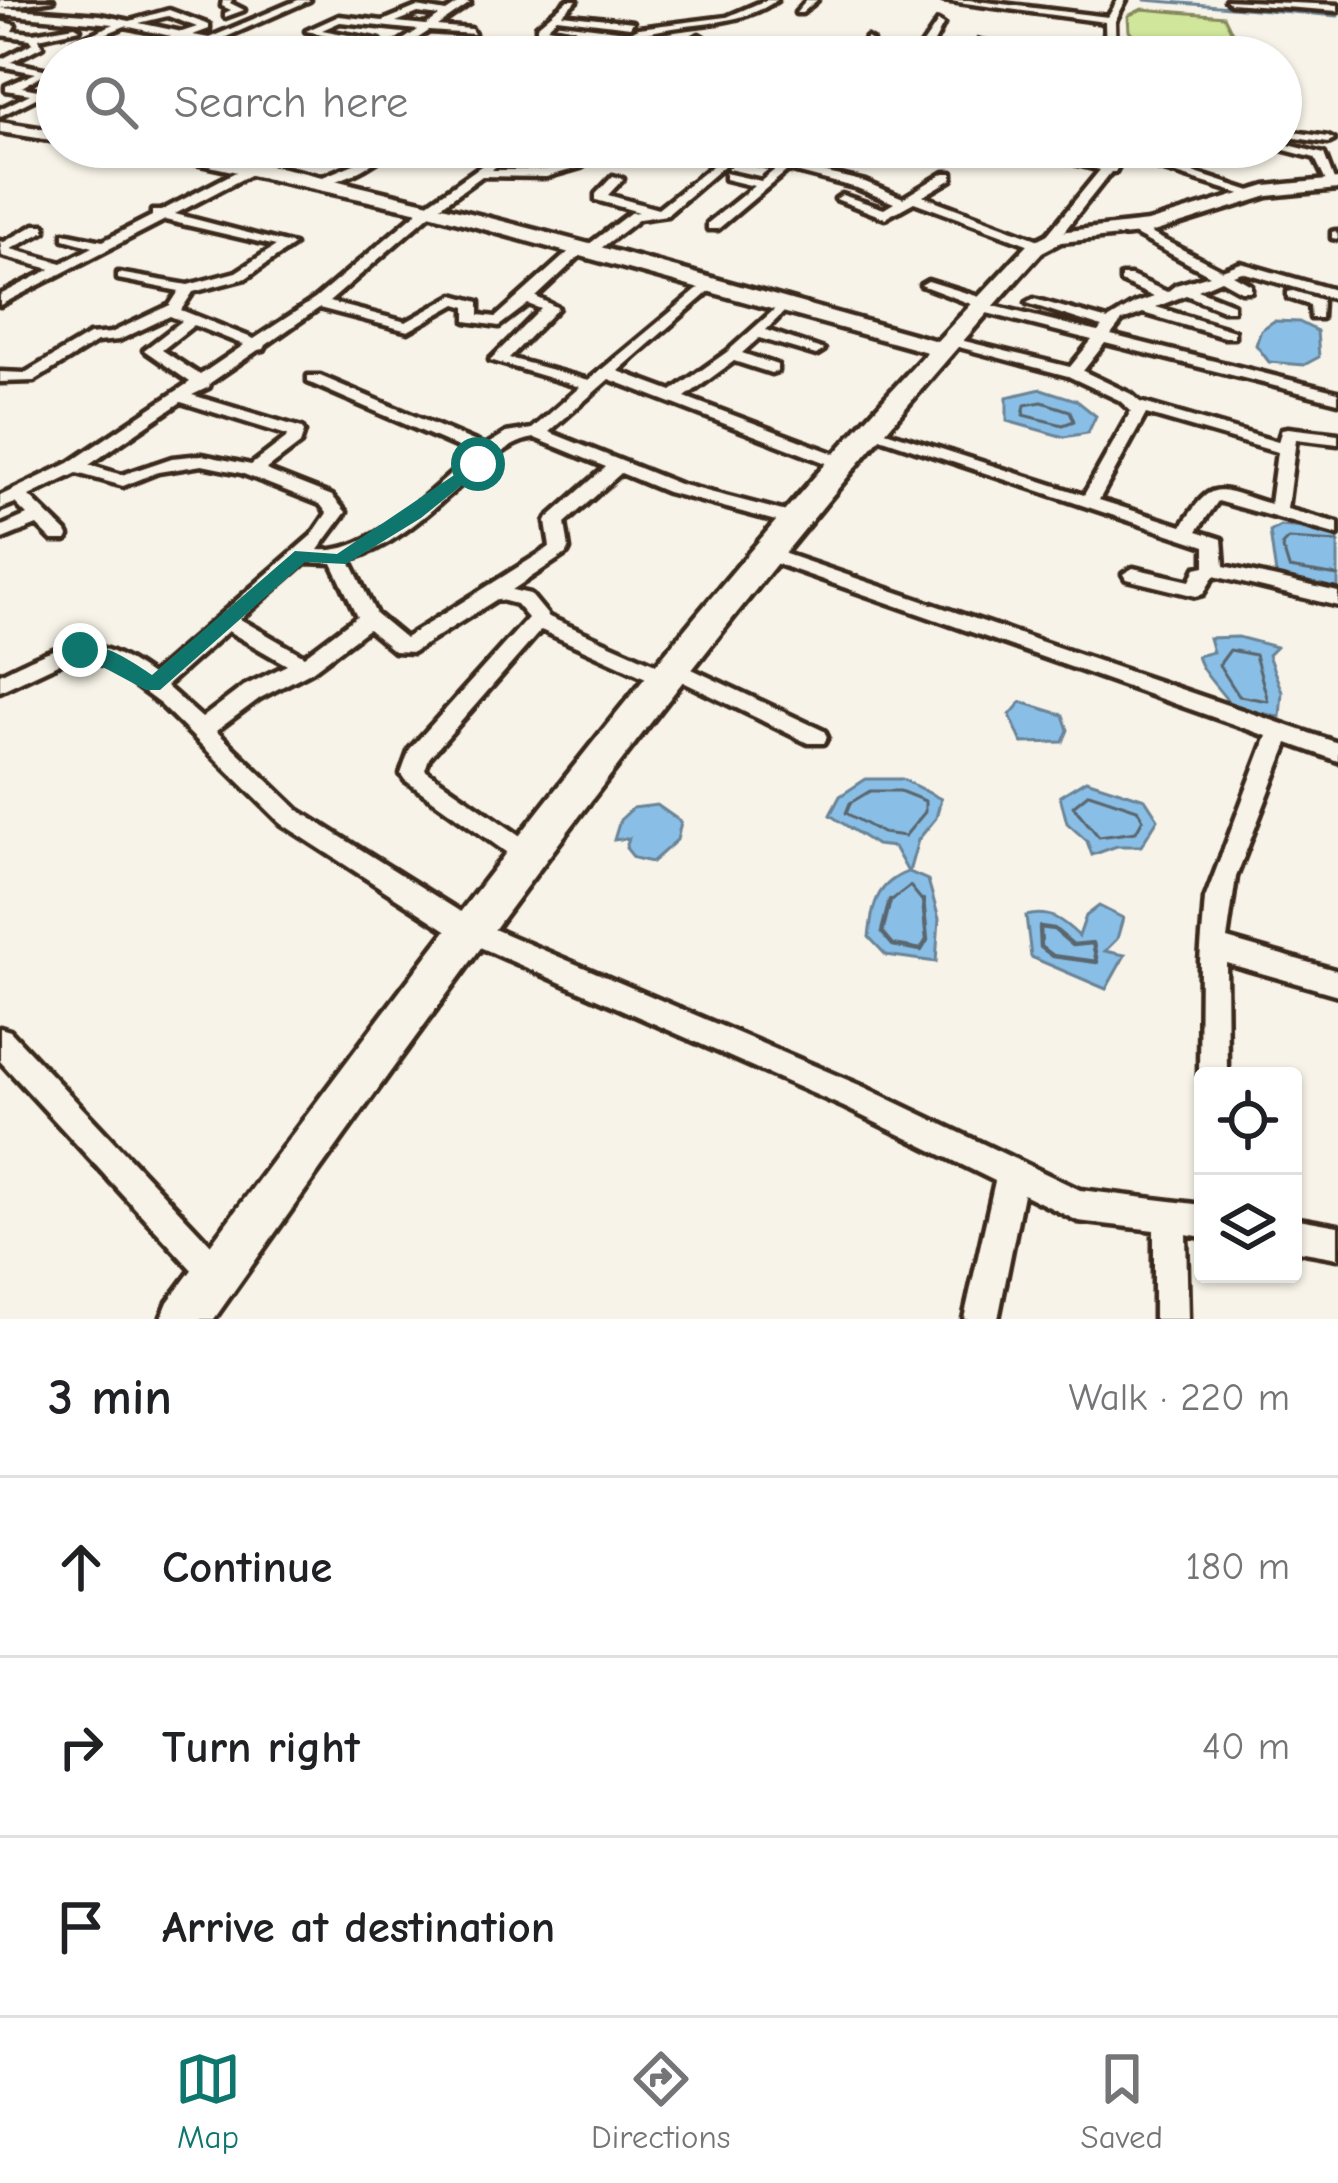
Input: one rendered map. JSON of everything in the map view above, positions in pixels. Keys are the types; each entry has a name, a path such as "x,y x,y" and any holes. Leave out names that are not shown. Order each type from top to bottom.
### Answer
{"main road":[{"path":"0,8 47,0"},
{"path":"0,127 36,133"},
{"path":"259,168 431,207 944,346"},
{"path":"185,1319 466,929 762,552 944,346 1044,243 1135,229 1254,194 1335,185"}],"street":[{"path":"228,0 224,3 239,10 228,15"},
{"path":"220,36 306,0"},
{"path":"417,36 466,3 453,0"},
{"path":"570,36 540,28 573,0"},
{"path":"559,16 630,24 679,14 742,18 772,0"},
{"path":"799,11 813,0"},
{"path":"947,0 1111,20"},
{"path":"1111,36 1111,20 1122,0"},
{"path":"1211,0 1338,8"},
{"path":"0,22 22,7 51,16 126,19 169,13 206,26 181,36 126,19 68,9 51,16"},
{"path":"294,7 316,11 304,18"},
{"path":"89,36 137,10"},
{"path":"381,24 414,10 449,15"},
{"path":"274,17 471,32"},
{"path":"0,22 12,27 2,33 33,37 103,18"},
{"path":"327,21 311,32 339,36"},
{"path":"619,36 630,24"},
{"path":"932,36 938,25"},
{"path":"47,32 79,36"},
{"path":"452,36 458,32"},
{"path":"33,37 36,40"},
{"path":"1,65 36,45"},
{"path":"0,47 26,50"},
{"path":"1,65 36,70"},
{"path":"36,79 10,88 36,92"},
{"path":"0,112 36,95"},
{"path":"1302,138 1328,140"},
{"path":"1302,151 1320,156 1335,185"},
{"path":"0,301 156,211 253,168"},
{"path":"319,182 354,168"},
{"path":"9,500 76,467 259,346 485,168"},
{"path":"480,172 538,178 564,168"},
{"path":"320,302 408,327 450,299 474,305 471,318 499,322 583,251 635,216 658,213 712,168"},
{"path":"713,226 784,168"},
{"path":"794,168 1044,243 1111,169"},
{"path":"1107,168 1111,169"},
{"path":"1178,168 1254,194"},
{"path":"729,176 764,184"},
{"path":"842,199 885,214 948,176"},
{"path":"617,178 600,197 658,213"},
{"path":"123,276 188,290 241,275 287,244 156,211"},
{"path":"1,248 40,228"},
{"path":"1135,229 1246,287"},
{"path":"69,236 101,245"},
{"path":"1,248 60,267"},
{"path":"1074,373 1111,325 1163,296 1224,273 1245,267 1338,296"},
{"path":"1224,273 1315,302 1316,315"},
{"path":"1126,279 1163,296"},
{"path":"301,555 340,560 415,514 506,439 536,433 707,285"},
{"path":"928,285 1100,340 1338,397"},
{"path":"1181,288 1228,307"},
{"path":"0,393 94,338 114,337 172,309 188,290"},
{"path":"524,297 551,308 498,360 593,386"},
{"path":"1034,303 1111,325"},
{"path":"673,398 732,355 783,306"},
{"path":"1139,308 1228,334"},
{"path":"172,309 259,346"},
{"path":"193,319 152,350 203,384"},
{"path":"756,332 816,350"},
{"path":"944,346 1074,373 1138,406 1285,449"},
{"path":"732,355 771,368"},
{"path":"609,373 840,462"},
{"path":"0,377 20,380"},
{"path":"314,379 489,454"},
{"path":"184,398 296,432 294,440 252,473"},
{"path":"1088,503 1134,426 1138,406"},
{"path":"867,431 1215,543 1214,570"},
{"path":"1278,512 1290,431 1338,439"},
{"path":"536,433 616,468 790,519"},
{"path":"76,467 123,481 163,460 193,457 326,500 337,512 336,520 301,555 153,685"},
{"path":"340,560 368,618 405,647 560,549 555,522 616,468"},
{"path":"1186,534 1213,496 1338,529"},
{"path":"9,500 39,517 59,536"},
{"path":"0,534 39,517"},
{"path":"762,552 1338,752"},
{"path":"1133,574 1196,589 1203,573 1214,570 1338,598"},
{"path":"495,592 523,599 538,620 816,737"},
{"path":"201,731 252,692 304,667 368,618"},
{"path":"526,853 413,774 413,766 488,671 538,620"},
{"path":"229,622 304,667"},
{"path":"2,678 44,658 80,650 116,661 153,685 290,817 466,929 1078,1204 1187,1219 1171,1319"},
{"path":"1213,1067 1217,904 1237,833 1270,773 1279,734"},
{"path":"1217,948 1338,983"},
{"path":"0,1041 217,1274"},
{"path":"981,1319 1012,1173"},
{"path":"1302,1236 1338,1242"}],"green space":[{"path":"1142,9 1224,16 1234,36 1134,36 1128,16"}],"water":[{"path":"1274,321 1299,322 1317,331 1319,357 1304,365 1269,362 1256,345 1261,330"},
{"path":"1041,389 1076,400 1096,416 1088,433 1064,437 1007,421 1007,397"},
{"path":"1280,526 1338,531 1338,588 1293,584 1276,575 1270,532"},
{"path":"1238,637 1276,647 1268,655 1282,692 1280,717 1232,707 1199,663 1197,656 1213,652 1209,638"},
{"path":"1021,702 1063,715 1068,730 1063,742 1022,743 1010,715"},
{"path":"866,779 902,779 941,799 936,818 918,840 909,872 928,880 939,919 936,962 886,955 869,937 878,897 889,883 908,872 894,847 876,845 830,815 840,796"},
{"path":"1086,780 1145,799 1158,819 1141,846 1117,846 1092,855 1087,841 1067,823 1060,796"},
{"path":"657,805 681,822 677,840 652,862 634,858 626,848 629,838 614,840 620,820 633,808"},
{"path":"1099,906 1123,918 1117,939 1105,951 1125,955 1106,989 1031,957 1026,916 1055,918 1079,936 1086,916"}],"waterway":[{"path":"1145,0 1338,16"}],"route":[{"path":"80,650 116,661 153,685 301,555 340,560 415,514 478,464"}]}
